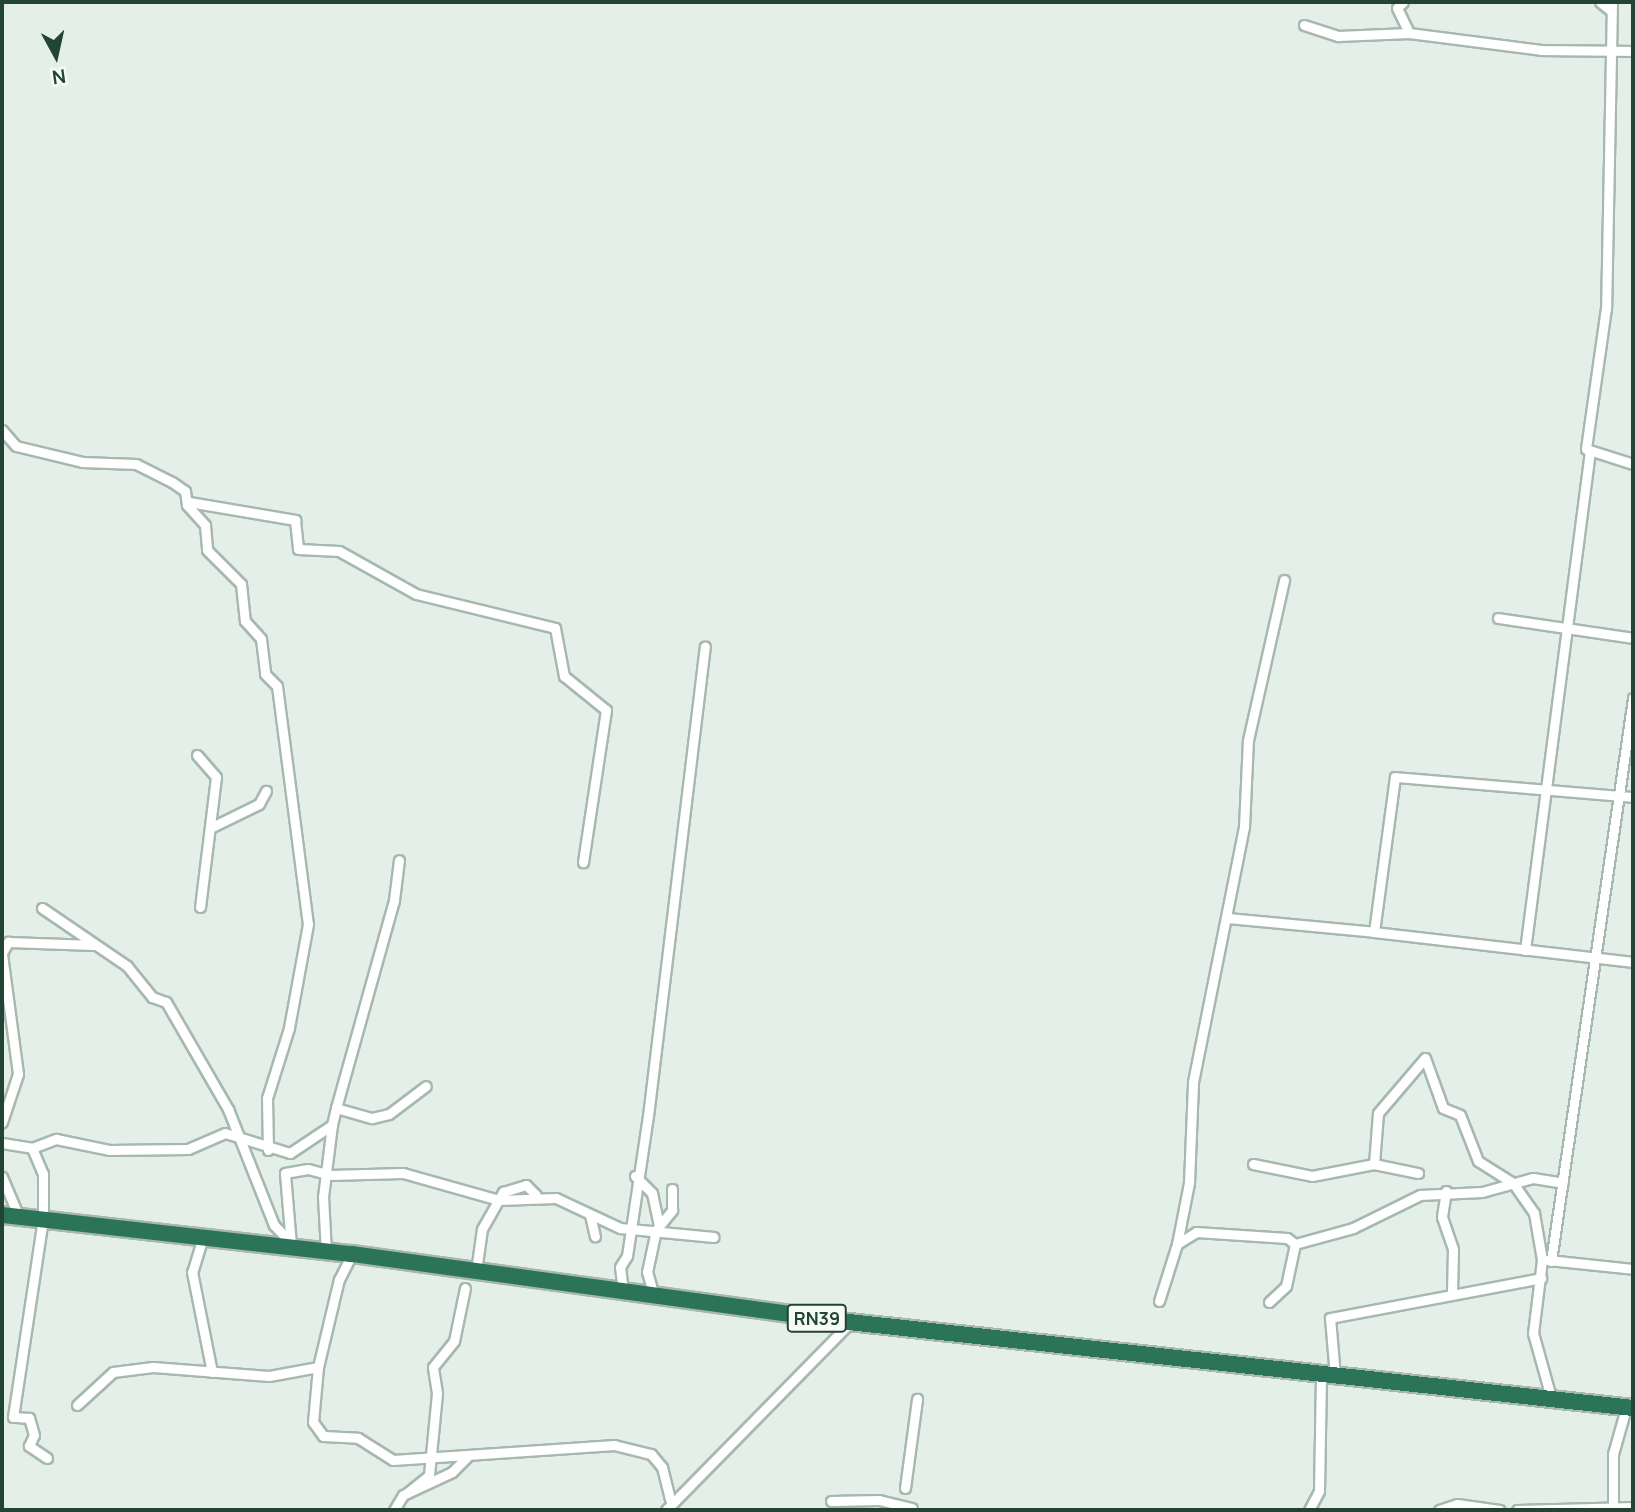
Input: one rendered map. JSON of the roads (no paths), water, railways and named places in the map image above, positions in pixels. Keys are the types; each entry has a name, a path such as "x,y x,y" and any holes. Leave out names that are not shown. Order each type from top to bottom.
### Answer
{"highway":[{"name":"RN39","path":"2,1215 352,1254 852,1322 1630,1408"}],"street":[{"path":"1403,2 1397,8 1409,33"},
{"path":"1525,950 1550,792 1606,308 1604,183 1613,51 1612,6 1600,2"},
{"path":"1304,25 1338,36 1409,33 1541,50 1633,51"},
{"path":"2,430 16,446 82,462 136,464 185,491 186,502 205,525 206,550 241,584 245,621 261,639 265,674 277,686 275,709 286,732 298,829 295,858 308,924 289,1028 267,1098 268,1150"},
{"path":"1590,451 1633,464"},
{"path":"186,502 295,520 298,549 340,551 416,594 555,628 564,676 606,710 583,862"},
{"path":"1159,1301 1177,1244 1189,1183 1193,1082 1246,814 1248,740 1284,580"},
{"path":"1498,618 1570,625 1633,638"},
{"path":"623,1291 620,1266 627,1256 635,1176 648,1116 705,646"},
{"path":"1552,1401 1533,1333 1541,1278 1563,1182 1592,958 1633,698"},
{"path":"197,755 216,777 212,827 200,907"},
{"path":"1374,932 1390,780 1633,797"},
{"path":"212,827 259,804 266,791"},
{"path":"326,1252 322,1207 330,1175 326,1161 332,1125 396,891 399,860"},
{"path":"42,908 166,1002 228,1109 274,1225 296,1247"},
{"path":"1227,918 1633,962"},
{"path":"2,1122 18,1074 2,953 8,943 94,945"},
{"path":"1374,1164 1378,1112 1425,1058 1443,1108 1460,1115 1478,1161 1513,1183 1534,1213 1547,1260"},
{"path":"336,1108 372,1118 389,1114 426,1086"},
{"path":"2,1143 32,1148 56,1139 109,1150 188,1149 225,1133 239,1141 268,1150 306,1148 332,1125"},
{"path":"32,1148 43,1174 43,1219 13,1417 29,1418 34,1435 29,1446 47,1458"},
{"path":"1253,1164 1312,1177 1374,1164 1418,1173"},
{"path":"296,1247 285,1173 308,1168 330,1175 403,1173 499,1200 536,1195 590,1215 628,1225 660,1225 714,1237"},
{"path":"635,1176 651,1200 660,1225"},
{"path":"2,1177 19,1217"},
{"path":"1295,1244 1446,1191 1482,1192 1513,1183 1563,1182"},
{"path":"654,1296 647,1272 672,1189"},
{"path":"1446,1191 1442,1217 1452,1250 1452,1292"},
{"path":"476,1271 481,1229 499,1200"},
{"path":"590,1215 594,1236"},
{"path":"1177,1244 1196,1232 1287,1238 1295,1244"},
{"path":"203,1237 192,1272 212,1373"},
{"path":"1269,1302 1286,1286 1295,1244"},
{"path":"352,1254 339,1279 318,1367 313,1422 323,1436 358,1438 393,1460 614,1445 651,1454 662,1467 670,1500"},
{"path":"1547,1260 1633,1269"},
{"path":"1309,1510 1319,1491 1330,1318 1452,1292 1541,1278"},
{"path":"394,1510 407,1493 424,1482 433,1458 433,1367 454,1341 465,1288"},
{"path":"666,1510 670,1500 852,1322"},
{"path":"77,1405 113,1372 153,1367 269,1376 318,1367"},
{"path":"905,1488 917,1399"},
{"path":"1613,1508 1613,1454 1630,1408"},
{"path":"407,1493 453,1472 468,1456"},
{"path":"831,1501 879,1500 912,1508"},
{"path":"1517,1510 1633,1507"},
{"path":"1441,1510 1500,1510"}]}
